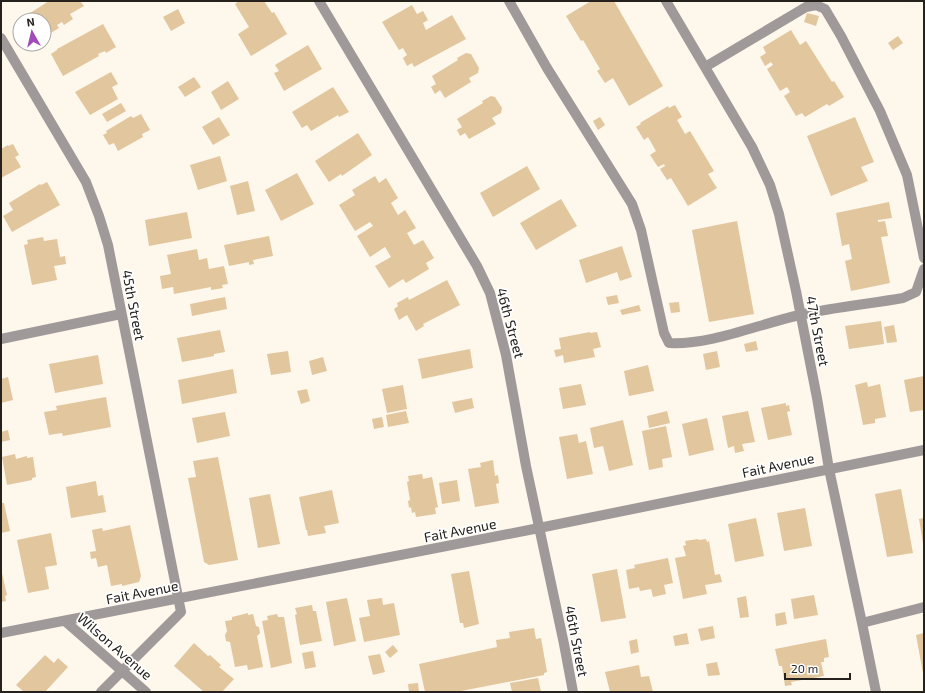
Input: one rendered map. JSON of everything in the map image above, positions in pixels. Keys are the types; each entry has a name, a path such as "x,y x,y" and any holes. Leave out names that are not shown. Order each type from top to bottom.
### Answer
{"street":[{"name":"46th Street","path":"319,1 476,266 490,293 506,356 539,528 573,692"},
{"path":"509,1 547,68 632,204 641,230 664,333 669,344 702,341 801,315 903,298 916,292 924,269"},
{"name":"47th Street","path":"666,1 752,147 770,185 779,214 801,315 829,469 876,692"},
{"path":"705,67 806,7 816,5 825,9 841,36 880,111 907,175 924,258"},
{"name":"45th Street","path":"1,38 86,182 100,216 108,245 181,612 122,671"},
{"path":"1,339 122,314"},
{"name":"Fait Avenue","path":"1,633 539,528 924,450"},
{"path":"862,623 924,607"},
{"name":"Wilson Avenue","path":"64,621 146,692"},
{"path":"101,692 122,671"}],"building":[{"path":"49,1 80,1 84,6 70,14 73,19 64,25 62,22 57,25 59,28 52,32 52,12 32,12"},
{"path":"239,1 264,1 272,13 274,12 287,34 251,56 238,34 249,27 235,4"},
{"path":"591,1 614,1 663,86 629,106 613,78 605,83 597,71 600,69 583,40 581,41 566,16"},
{"path":"412,5 417,14 423,11 428,20 423,23 426,30 452,15 466,39 414,67 412,63 407,66 403,58 407,55 403,48 399,50 382,22"},
{"path":"178,9 185,23 171,31 163,17"},
{"path":"807,13 819,16 816,26 804,22"},
{"path":"103,24 116,47 106,53 105,51 98,54 99,56 63,76 51,54 57,49"},
{"path":"791,30 800,45 806,41 832,82 834,81 844,97 829,106 827,104 805,117 802,113 796,116 784,96 790,92 787,87 780,91 767,69 773,65 771,62 765,66 760,57 766,53 763,47"},
{"path":"898,36 903,43 893,50 888,43"},
{"path":"308,45 322,69 284,91 274,73 279,71 275,65"},
{"path":"466,53 471,54 479,68 478,73 469,78 471,82 445,98 440,90 435,94 431,87 436,84 432,76 458,60 457,58"},
{"path":"111,72 118,84 112,87 118,99 90,115 75,92"},
{"path":"194,77 201,87 185,97 178,87"},
{"path":"228,81 239,99 221,110 211,92"},
{"path":"333,87 349,112 339,117 338,115 311,131 307,125 302,128 292,112"},
{"path":"491,96 495,97 502,108 501,113 492,118 496,124 469,139 465,133 460,136 457,130 462,127 457,119 483,103 482,101"},
{"path":"121,103 126,111 107,122 102,114"},
{"path":"675,105 682,117 677,120 685,134 690,131 714,171 708,174 717,188 688,206 671,178 667,180 660,169 665,166 664,164 658,167 650,155 656,151 648,137 644,140 636,127 668,106 669,108"},
{"path":"141,114 150,130 142,134 143,137 118,151 114,143 109,145 103,135 107,133 106,131 131,116 133,118"},
{"path":"219,117 230,135 213,145 202,127"},
{"path":"600,117 605,125 598,130 593,121"},
{"path":"855,117 874,162 861,167 868,181 831,196 807,136"},
{"path":"358,133 372,155 342,176 341,174 329,182 315,161"},
{"path":"13,144 19,155 15,157 21,167 1,178 1,149"},
{"path":"220,156 227,181 198,190 190,165"},
{"path":"527,166 540,189 493,217 480,193"},
{"path":"297,173 314,204 281,221 265,190"},
{"path":"375,176 379,183 386,178 398,198 391,203 398,215 405,210 416,228 407,233 414,245 423,240 434,258 426,263 429,269 406,283 403,279 389,288 375,266 391,257 385,247 370,257 357,236 373,226 370,222 355,231 339,205 355,195 352,190"},
{"path":"248,181 255,211 237,215 230,186"},
{"path":"47,182 60,205 12,232 3,216 13,210 9,203 40,184 41,185"},
{"path":"561,199 577,226 536,250 520,223"},
{"path":"889,202 892,218 878,220 878,222 885,221 888,236 881,237 890,283 851,291 845,261 852,259 849,244 842,246 836,213"},
{"path":"187,212 192,238 149,246 145,220"},
{"path":"737,221 754,314 709,322 692,230"},
{"path":"269,236 273,256 253,260 254,264 249,265 249,262 229,266 224,245"},
{"path":"43,237 44,241 57,239 60,257 65,256 66,264 54,266 57,280 32,285 24,245 28,244 27,240"},
{"path":"622,246 632,277 620,281 617,272 586,283 579,260"},
{"path":"197,249 199,260 207,258 209,269 224,266 228,284 222,285 223,288 211,290 211,287 174,294 173,287 162,289 160,276 171,274 167,255"},
{"path":"447,280 460,305 423,324 424,326 416,331 407,315 399,320 394,309 398,306 397,303 408,297 409,300"},
{"path":"617,295 619,303 608,305 606,297"},
{"path":"225,297 227,309 192,316 190,304"},
{"path":"679,302 680,312 671,313 669,303"},
{"path":"639,305 641,311 622,315 620,310"},
{"path":"881,321 884,344 849,349 845,326"},
{"path":"894,325 897,342 887,343 884,327"},
{"path":"220,330 225,352 214,354 214,356 182,362 177,338"},
{"path":"597,332 601,347 593,349 595,357 564,363 563,355 556,357 554,350 561,349 559,338"},
{"path":"756,341 758,350 746,352 744,344"},
{"path":"470,349 473,368 422,379 418,359"},
{"path":"288,351 291,372 271,375 267,354"},
{"path":"717,351 720,367 706,370 703,354"},
{"path":"98,355 103,384 55,393 49,364"},
{"path":"323,357 327,371 312,375 309,361"},
{"path":"648,365 654,391 629,396 624,371"},
{"path":"233,369 237,393 182,404 178,380"},
{"path":"924,376 924,410 910,412 904,380"},
{"path":"8,377 13,400 1,403 1,379"},
{"path":"867,382 868,387 880,384 886,417 875,419 875,423 863,425 855,385"},
{"path":"581,384 586,405 563,409 559,388"},
{"path":"403,385 407,409 387,413 382,389"},
{"path":"307,389 310,401 301,404 297,391"},
{"path":"106,397 111,427 63,436 62,433 49,435 44,412 57,410 56,406"},
{"path":"472,398 474,408 455,413 452,402"},
{"path":"786,403 786,406 789,405 790,411 787,412 792,435 768,440 761,408"},
{"path":"406,411 409,423 388,427 386,415"},
{"path":"667,411 670,423 649,428 647,416"},
{"path":"748,411 755,442 742,444 744,451 735,453 734,446 728,448 722,416"},
{"path":"225,412 230,436 197,443 192,418"},
{"path":"382,417 384,427 374,429 372,419"},
{"path":"707,418 714,450 689,456 682,424"},
{"path":"623,420 633,465 609,471 603,446 594,448 590,428"},
{"path":"666,426 672,457 662,459 663,467 649,470 642,431"},
{"path":"8,430 10,440 1,442 1,432"},
{"path":"577,434 579,443 586,441 593,474 567,479 559,437"},
{"path":"15,454 16,459 27,456 27,458 33,457 36,477 32,478 32,480 7,485 2,457"},
{"path":"218,457 238,560 209,565 204,562 188,478 196,477 193,461"},
{"path":"493,460 495,476 498,475 499,483 496,484 499,503 475,507 468,469 481,467 480,463"},
{"path":"422,474 423,479 432,477 438,507 435,508 436,514 416,517 415,512 412,513 411,507 409,508 408,501 410,500 407,482 409,481 408,476"},
{"path":"457,480 460,501 442,504 439,483"},
{"path":"96,481 98,496 103,495 106,512 71,518 66,487"},
{"path":"901,489 913,553 887,557 875,494"},
{"path":"332,490 339,523 324,526 326,533 308,536 299,497"},
{"path":"270,494 280,544 258,548 249,498"},
{"path":"1,503 4,503 10,531 1,533"},
{"path":"805,508 812,546 784,551 777,513"},
{"path":"756,518 764,556 735,562 728,524"},
{"path":"924,518 924,543 923,543 919,519"},
{"path":"130,525 141,576 139,582 122,586 122,584 111,586 107,565 98,567 96,558 91,559 90,552 96,551 92,530 102,528 103,531"},
{"path":"51,533 57,565 45,567 49,589 28,593 17,540"},
{"path":"706,539 707,542 709,541 715,575 720,574 722,582 705,585 707,594 683,599 675,558 686,556 683,546 686,545 685,541"},
{"path":"668,558 673,583 664,585 666,594 653,597 651,589 640,591 639,587 629,589 626,570 635,568 634,565"},
{"path":"1,569 7,595 5,596 6,601 1,602"},
{"path":"617,569 626,618 601,622 592,574"},
{"path":"469,571 479,624 464,628 463,623 460,623 451,574"},
{"path":"814,595 818,615 794,619 791,599"},
{"path":"746,596 749,617 740,618 737,598"},
{"path":"347,598 356,641 334,646 326,602"},
{"path":"382,598 383,605 394,603 400,635 364,642 359,618 370,616 367,600"},
{"path":"312,605 313,611 316,611 322,641 300,645 295,608"},
{"path":"785,612 787,624 776,626 775,614"},
{"path":"248,613 248,615 253,614 256,626 259,627 260,633 257,636 263,667 248,670 247,665 235,667 230,642 226,641 225,635 227,631 225,621 232,620 232,617"},
{"path":"277,614 278,617 284,617 292,663 271,668 262,621 268,620 267,616"},
{"path":"713,626 715,638 701,641 698,629"},
{"path":"534,628 536,639 541,638 547,672 544,673 544,675 456,692 425,692 419,664 497,647 496,640 510,638 509,632"},
{"path":"687,633 689,644 675,646 673,636"},
{"path":"924,633 924,673 923,673 916,635"},
{"path":"637,639 639,652 631,654 629,641"},
{"path":"826,639 829,657 824,658 824,662 821,662 824,676 791,682 792,685 785,686 782,666 779,666 775,649"},
{"path":"194,643 208,656 210,655 221,665 219,667 234,679 222,692 204,692 174,666"},
{"path":"393,645 398,651 390,658 385,652"},
{"path":"313,651 316,667 305,669 302,653"},
{"path":"380,654 385,672 373,675 368,656"},
{"path":"45,655 54,663 58,658 68,667 45,692 24,692 16,685"},
{"path":"717,662 720,675 708,676 706,664"},
{"path":"639,665 641,677 649,676 653,692 610,692 605,672"},
{"path":"538,678 541,692 512,692 510,683"},
{"path":"418,683 419,692 409,692 408,684"}]}
